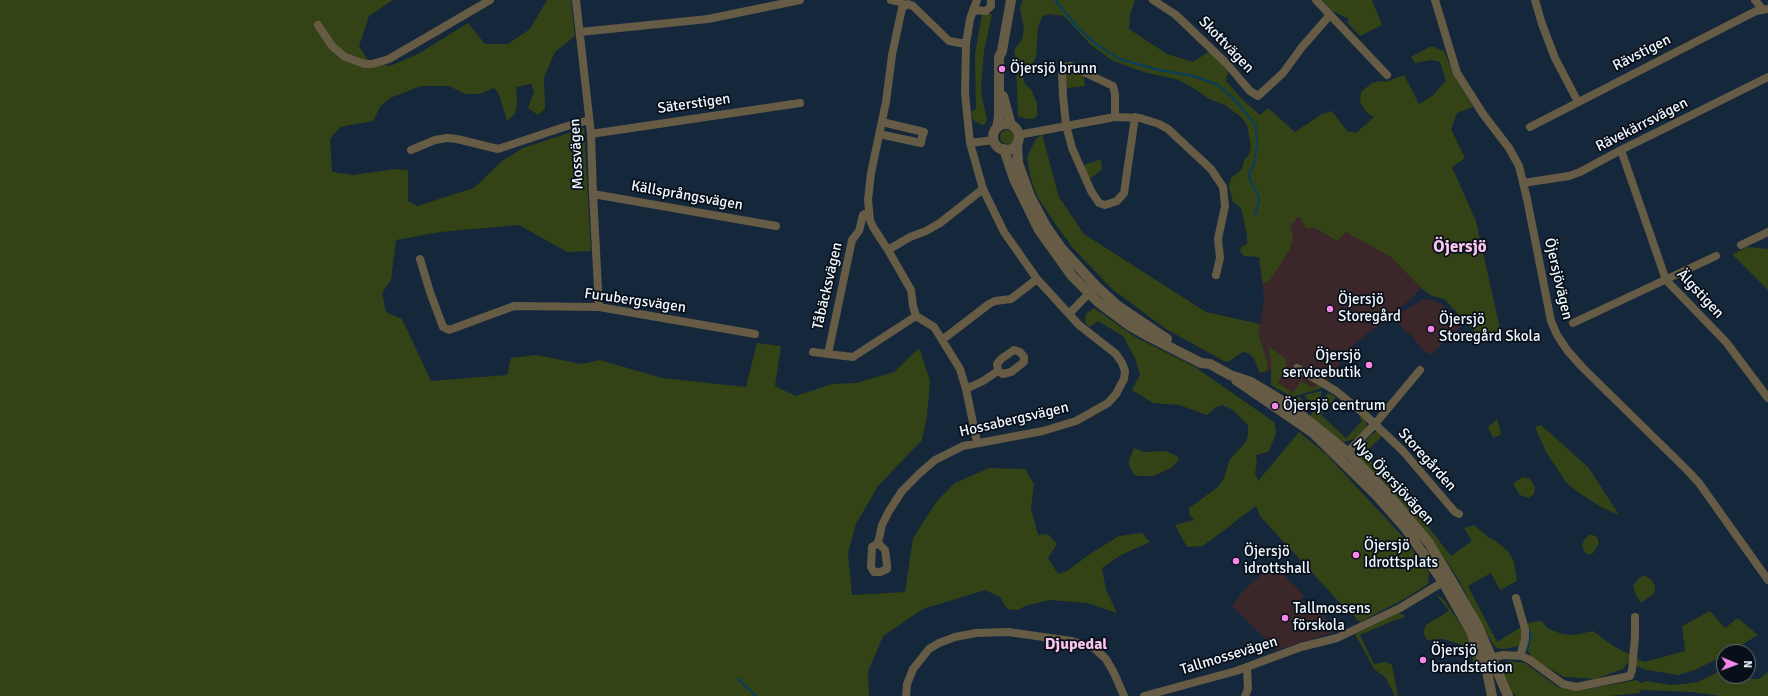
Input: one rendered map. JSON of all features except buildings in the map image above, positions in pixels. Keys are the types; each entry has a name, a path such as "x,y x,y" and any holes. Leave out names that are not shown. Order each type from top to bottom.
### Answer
{"street":[{"path":"318,25 332,46 345,57 365,64 372,64 388,59 490,0"},
{"name":"Mossvägen","path":"576,0 591,134 599,307"},
{"path":"580,32 708,19 800,0"},
{"path":"891,0 913,6 949,41 966,44"},
{"name":"Hossabergsvägen","path":"878,543 882,525 902,490 936,460 952,450 977,442 1043,431 1076,421 1108,403 1116,394 1124,379 1125,371 1119,358 1111,349 1079,325 1037,279 1004,232 991,208 970,143 965,93 966,44 973,10 977,0"},
{"path":"973,10 986,11 991,6 991,0"},
{"path":"1011,0 1002,51 1003,98 1011,125 1015,128 1018,139"},
{"name":"Skottvägen","path":"1153,0 1176,15 1227,64 1250,92 1258,96 1282,74 1302,47 1330,15"},
{"path":"1316,0 1387,75"},
{"name":"Öjersjövägen","path":"1435,0 1457,73 1483,114 1514,158 1524,183 1551,321 1563,344 1582,367 1700,483 1768,580"},
{"path":"1535,0 1542,24 1553,52 1578,102"},
{"path":"1755,0 1766,9"},
{"name":"Tåbäcksvägen","path":"828,354 852,240 859,231 864,215 868,212 869,184 888,92 895,35 900,13 904,4"},
{"name":"Rävstigen","path":"1530,127 1756,12 1766,9"},
{"path":"970,143 994,140 999,116 998,72 999,57 1002,51"},
{"path":"1115,117 1115,89 1113,86 1071,66 1065,66 1062,73 1066,125 1082,172 1100,203 1105,206 1117,201 1124,193 1135,117"},
{"name":"Rävekärrsvägen","path":"1524,183 1574,174 1768,77"},
{"name":"Säterstigen","path":"591,134 800,103"},
{"path":"1004,149 1011,148 1018,139 1066,125 1115,117 1135,117 1151,121 1168,129 1211,169 1223,187 1225,206 1218,239 1220,258 1216,275"},
{"path":"411,150 435,140 447,138 498,149 564,126 589,120"},
{"path":"879,134 921,143 924,132 882,122"},
{"path":"997,128 1005,124 1011,125"},
{"name":"Nya Öjersjövägen","path":"1018,139 1018,163 1022,178 1036,208 1062,249 1092,290"},
{"name":"Nya Öjersjövägen","path":"994,140 997,146 1004,149 1014,179 1039,230 1072,276 1159,334 1230,375 1248,390 1275,406 1344,456 1447,580 1470,630 1508,696"},
{"name":"Älgstigen","path":"1621,150 1666,280 1726,342 1768,398"},
{"path":"888,250 910,237 931,229 964,206 984,189"},
{"name":"Källsprångsvägen","path":"593,194 776,226"},
{"path":"868,212 873,227 911,290 916,316 930,324 960,369 966,389 977,442"},
{"path":"1741,245 1768,232"},
{"path":"1573,323 1716,256"},
{"name":"Furubergsvägen","path":"420,259 443,327 449,330 514,306 599,307 755,334"},
{"path":"942,340 989,304 995,301 1011,299 1037,279"},
{"path":"1069,314 1092,290"},
{"name":"Tåbäcksvägen","path":"813,352 853,357 916,316"},
{"path":"1297,368 1336,391 1375,424"},
{"name":"Storegården","path":"1344,456 1375,424 1420,370"},
{"path":"966,389 983,382 998,371"},
{"name":"Storegården","path":"1375,424 1412,461 1455,512 1459,514"},
{"name":"Tallmossevägen","path":"1144,696 1247,668 1301,647 1328,641 1345,635 1403,606 1447,580"},
{"path":"1516,598 1525,629 1525,639 1520,656"},
{"path":"1487,659 1512,654 1520,656 1530,660 1562,684 1576,687 1630,676 1632,670 1635,637 1635,617"},
{"path":"906,696 907,684 913,669 929,649 939,643 955,638 976,633 1000,632 1016,632 1050,636 1094,648 1106,659 1124,696"},
{"name":"Nya Öjersjövägen","path":"1487,659 1492,696"},
{"path":"1245,696 1248,689 1247,668"}],"shaded area":[{"name":"Öjersjö Storegård","path":"1296,217 1300,217 1306,228 1315,228 1336,241 1346,232 1368,243 1392,257 1421,288 1411,299 1351,347 1328,381 1319,387 1289,395 1278,388 1271,370 1267,371 1267,362 1259,335 1264,297 1259,257 1266,246"},
{"name":"Öjersjö Storegård Skola","path":"1423,299 1433,300 1442,304 1461,327 1430,355 1421,348 1410,334 1404,331 1399,322 1399,312"},
{"name":"Tallmossens förskola","path":"1270,566 1274,571 1278,568 1304,596 1301,599 1305,603 1308,601 1338,631 1277,650 1232,606 1241,593"}],"green space":[{"path":"0,0 393,0 369,16 359,46 367,59 390,66 418,54 468,23 485,44 508,44 530,29 547,0 571,0 575,36 555,52 544,77 545,109 538,115 528,108 534,92 531,84 516,87 517,104 515,114 507,121 499,94 494,88 479,94 465,94 449,86 421,86 390,98 380,107 373,121 340,127 330,139 332,172 353,175 395,169 408,170 408,201 417,206 474,188 502,161 523,148 584,128 591,251 567,252 519,225 440,232 396,240 391,280 382,293 386,312 402,319 431,381 507,375 511,358 536,355 581,364 600,360 662,378 746,387 757,343 781,346 775,386 796,396 832,384 856,383 894,372 919,348 930,381 927,417 922,440 878,486 856,524 848,553 852,595 905,592 913,538 937,501 955,483 989,468 1025,469 1034,484 1031,508 1038,535 1048,534 1057,544 1048,558 1058,574 1067,571 1093,552 1119,536 1142,533 1150,542 1121,555 1102,568 1106,590 1117,613 1087,603 1050,600 1028,605 1017,610 1007,609 1000,597 985,590 923,609 883,636 868,672 869,696 0,696"},
{"path":"1023,0 1135,0 1130,15 1129,29 1167,54 1193,62 1210,51 1228,71 1226,81 1243,100 1260,115 1268,108 1295,132 1322,114 1332,111 1347,131 1356,133 1374,117 1366,112 1360,102 1361,92 1372,83 1381,81 1386,82 1404,75 1419,104 1432,96 1446,81 1440,62 1432,60 1415,63 1411,57 1431,46 1444,51 1457,81 1473,107 1457,113 1451,129 1465,158 1452,167 1476,221 1501,333 1481,338 1444,299 1432,296 1421,288 1391,257 1346,232 1337,241 1315,228 1306,228 1300,217 1296,217 1295,222 1290,224 1293,238 1290,249 1270,280 1263,284 1259,257 1244,256 1240,252 1241,247 1247,244 1247,236 1242,211 1240,207 1233,202 1229,186 1231,178 1242,169 1244,161 1249,154 1251,147 1247,125 1241,117 1225,105 1209,99 1195,89 1176,79 1147,73 1113,61 1091,45 1064,16 1049,14 1042,17 1038,27 1036,56 1032,65 1023,76 1025,84 1032,91 1037,103 1037,116 1033,119 1027,119 1018,116 1016,59 1014,50 1022,40 1024,29 1020,8"},
{"path":"1322,0 1372,0 1382,25 1360,36 1347,22 1349,19 1332,11"},
{"path":"982,14 992,14 984,51 981,88 987,119 985,124 982,125 973,120 971,112 976,109 975,54"},
{"path":"1069,70 1073,70 1084,76 1085,86 1066,88 1065,75"},
{"path":"1004,130 1010,130 1014,134 1014,140 1010,144 1004,144 1000,140 1000,134"},
{"path":"1042,134 1059,197 1084,234 1206,312 1260,324 1259,335 1267,362 1267,371 1260,373 1253,357 1248,353 1243,352 1228,362 1224,361 1166,329 1112,289 1073,248 1037,196 1030,176 1027,158 1035,140"},
{"path":"1101,159 1102,170 1089,179 1082,166"},
{"path":"1748,247 1768,249 1768,290 1733,255 1734,253"},
{"path":"1094,308 1135,337 1195,367 1274,422 1276,431 1275,437 1268,452 1256,455 1257,463 1255,473 1258,481 1299,432 1327,455 1403,537 1429,572 1428,584 1406,598 1360,622 1342,605 1260,516 1256,506 1203,546 1187,547 1175,525 1194,520 1189,514 1189,508 1218,487 1224,478 1230,459 1246,442 1248,425 1233,410 1222,405 1216,407 1207,415 1179,405 1153,403 1132,390 1140,375 1135,358 1123,336 1098,321 1090,327 1086,324 1086,314"},
{"path":"1268,346 1286,359 1286,367 1278,383 1293,393 1301,381 1313,388 1317,384 1322,388 1292,397 1271,385 1271,360"},
{"path":"1322,391 1320,397 1312,405 1304,395"},
{"path":"1328,393 1336,397 1321,415 1346,438 1362,421 1359,417 1362,416 1366,421 1367,427 1356,438 1344,442 1336,438 1309,417"},
{"path":"1300,397 1308,407 1304,413 1288,400"},
{"path":"1497,419 1501,433 1499,436 1493,437 1488,427"},
{"path":"1541,425 1589,468 1619,515 1601,507 1579,493 1566,482 1546,452 1535,427"},
{"path":"1376,432 1380,432 1382,436 1364,454 1397,487 1451,556 1472,541 1464,528 1474,525 1508,551 1514,562 1517,581 1500,590 1491,573 1468,586 1497,642 1523,626 1523,634 1518,646 1504,649 1497,648 1493,644 1458,579 1436,545 1390,488 1358,457 1360,447 1371,435"},
{"path":"1134,448 1144,452 1166,451 1177,456 1179,460 1171,468 1153,476 1138,476 1134,474 1129,466 1129,460"},
{"path":"1522,477 1530,479 1535,487 1534,494 1528,498 1520,495 1513,484"},
{"path":"1590,534 1597,537 1599,544 1593,553 1588,555 1582,546 1584,540"},
{"path":"1644,575 1652,580 1655,591 1641,603 1633,586 1638,579"},
{"path":"1435,593 1444,600 1463,628 1480,664 1477,666 1474,665 1467,649 1460,644 1443,639 1427,640 1423,632 1426,625 1449,611"},
{"path":"1710,611 1725,628 1738,618 1758,635 1743,644 1716,644 1716,660 1697,669 1679,675 1647,670 1636,666 1635,662 1628,662 1623,669 1595,679 1564,677 1532,658 1528,651 1531,635 1527,624 1542,621 1547,628 1562,634 1574,635 1593,631 1615,647 1644,662 1685,651 1682,626"},
{"path":"1399,613 1405,617 1360,635 1374,664 1385,662 1392,665 1398,696 1395,696 1385,677 1374,669 1355,634"},
{"path":"1509,661 1525,663 1558,687 1570,690 1582,690 1637,680 1641,683 1646,681 1671,685 1684,684 1698,682 1716,673 1716,684 1756,684 1756,679 1759,679 1768,672 1768,696 1720,696 1692,692 1641,690 1639,693 1609,696 1517,696 1510,692 1501,671 1503,664"}],"waterway":[{"path":"1055,0 1079,29 1096,44 1119,59 1159,70 1194,76 1218,85 1235,100 1256,125 1257,146 1254,164 1249,173 1250,180 1257,192 1259,201 1255,215"},
{"path":"1526,652 1531,635 1528,628"},
{"path":"738,679 756,696"}],"place":[{"name":"Öjersjö brunn","path":"1002,69"},
{"name":"Öjersjö Storegård","path":"1330,309"},
{"name":"Öjersjö Storegård Skola","path":"1431,329"},
{"name":"Öjersjö servicebutik","path":"1369,365"},
{"name":"Öjersjö centrum","path":"1275,406"},
{"name":"Öjersjö Idrottsplats","path":"1356,555"},
{"name":"Öjersjö idrottshall","path":"1236,561"},
{"name":"Tallmossens förskola","path":"1285,618"},
{"name":"Öjersjö brandstation","path":"1423,660"}],"district":[{"name":"Öjersjö","path":"1460,248"},
{"name":"Djupedal","path":"1076,645"}]}
